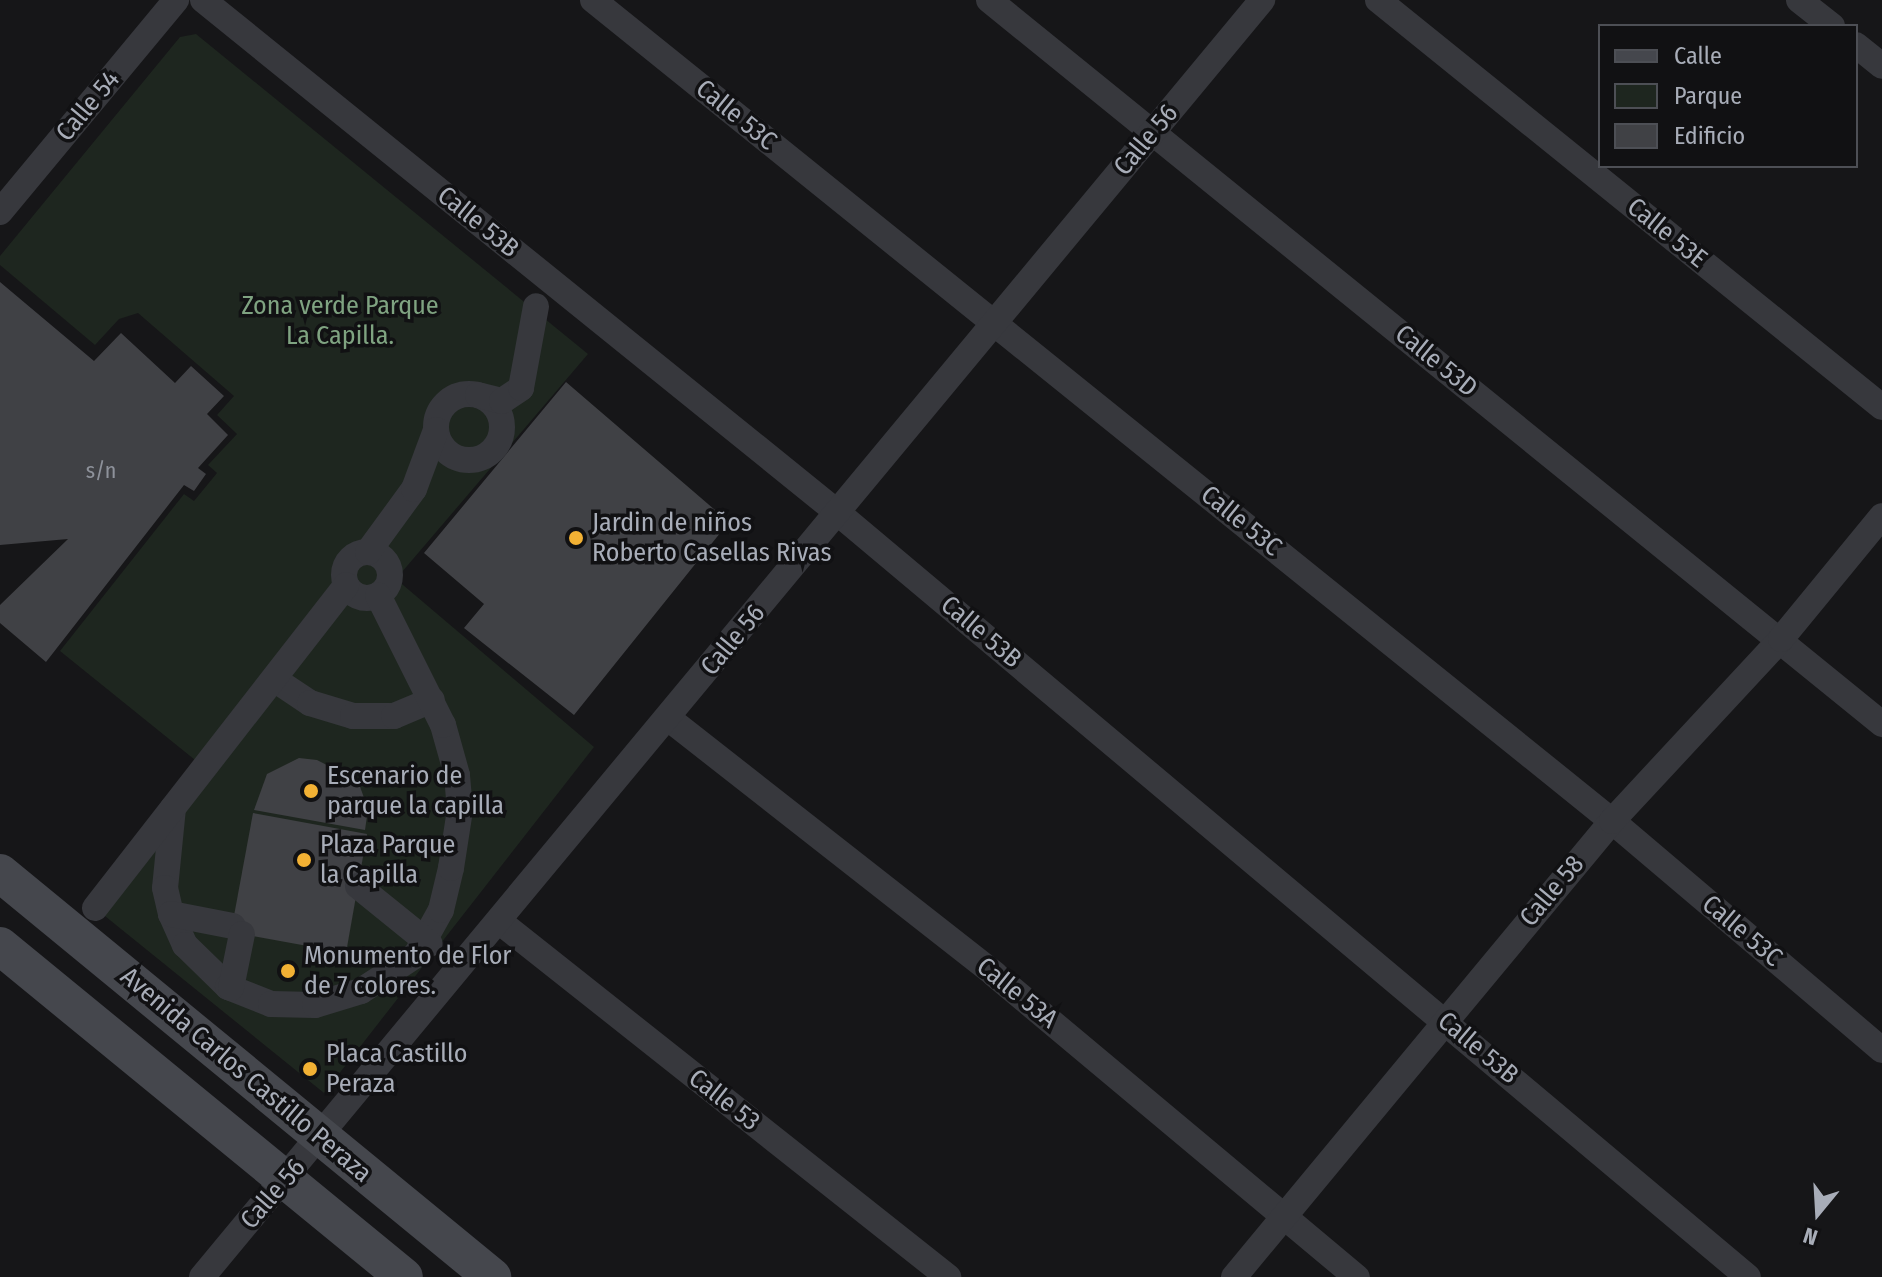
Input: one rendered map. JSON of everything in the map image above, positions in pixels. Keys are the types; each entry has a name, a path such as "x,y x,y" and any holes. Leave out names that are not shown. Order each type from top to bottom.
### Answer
{"main road":[{"name":"Avenida Carlos Castillo Peraza","path":"0,873 492,1277"},
{"path":"0,946 404,1277"}],"street":[{"name":"Calle 54","path":"0,212 9,183 176,0"},
{"name":"Calle 53B","path":"203,0 838,513 1748,1277"},
{"name":"Calle 53C","path":"593,0 1612,821 1882,1050"},
{"name":"Calle 53D","path":"989,0 1781,639 1882,724"},
{"name":"Calle 56","path":"202,1277 321,1138 1262,0"},
{"name":"Calle 53E","path":"1378,0 1882,407"},
{"path":"1799,0 1829,24"},
{"path":"1858,47 1882,66"},
{"path":"95,908 346,585 348,560 368,552 414,489 449,401 470,394 502,401 521,388 536,306"},
{"path":"436,430 452,455 472,460 491,452 501,434 498,412 470,394"},
{"name":"Calle 58","path":"1234,1277 1444,1019 1612,821 1781,639 1882,516"},
{"path":"346,585 364,598 378,595 388,584 389,570 381,557 368,552"},
{"path":"173,808 165,888 171,914 185,945 209,974 231,988 271,1004 334,1001 397,971 428,942 444,896 460,810 457,775 432,700 378,595"},
{"path":"274,679 310,703 353,716 394,716 432,700"},
{"name":"Calle 53A","path":"668,718 994,974 1357,1277"},
{"path":"358,886 428,942"},
{"path":"171,914 237,930 231,988"},
{"name":"Calle 53","path":"500,922 948,1277"}],"green space":[{"name":"Zona verde Parque La Capilla.","path":"196,34 588,354 396,579 594,747 324,1093 95,908 200,764 60,651 184,494 194,501 217,473 208,465 237,434 217,415 234,396 138,313 119,319 95,345 0,265 0,256 180,37"}],"building":[{"path":"0,282 94,361 121,333 175,383 191,366 224,396 207,414 228,435 198,468 206,474 194,491 184,485 46,662 0,623 0,605 68,539 0,545"},
{"name":"Jardin de niños Roberto Casellas Rivas","path":"566,382 729,522 574,715 464,628 484,604 424,553"},
{"name":"Escenario de parque la capilla","path":"299,758 317,760 358,781 368,809 365,830 254,810 267,774"},
{"name":"Plaza Parque la Capilla","path":"253,813 367,834 346,953 231,932"}],"place":[{"name":"Jardin de niños Roberto Casellas Rivas","path":"576,538"},
{"name":"Escenario de parque la capilla","path":"311,791"},
{"name":"Plaza Parque la Capilla","path":"304,860"},
{"name":"Monumento de Flor de 7 colores.","path":"288,971"},
{"name":"Placa Castillo Peraza","path":"310,1069"}]}
